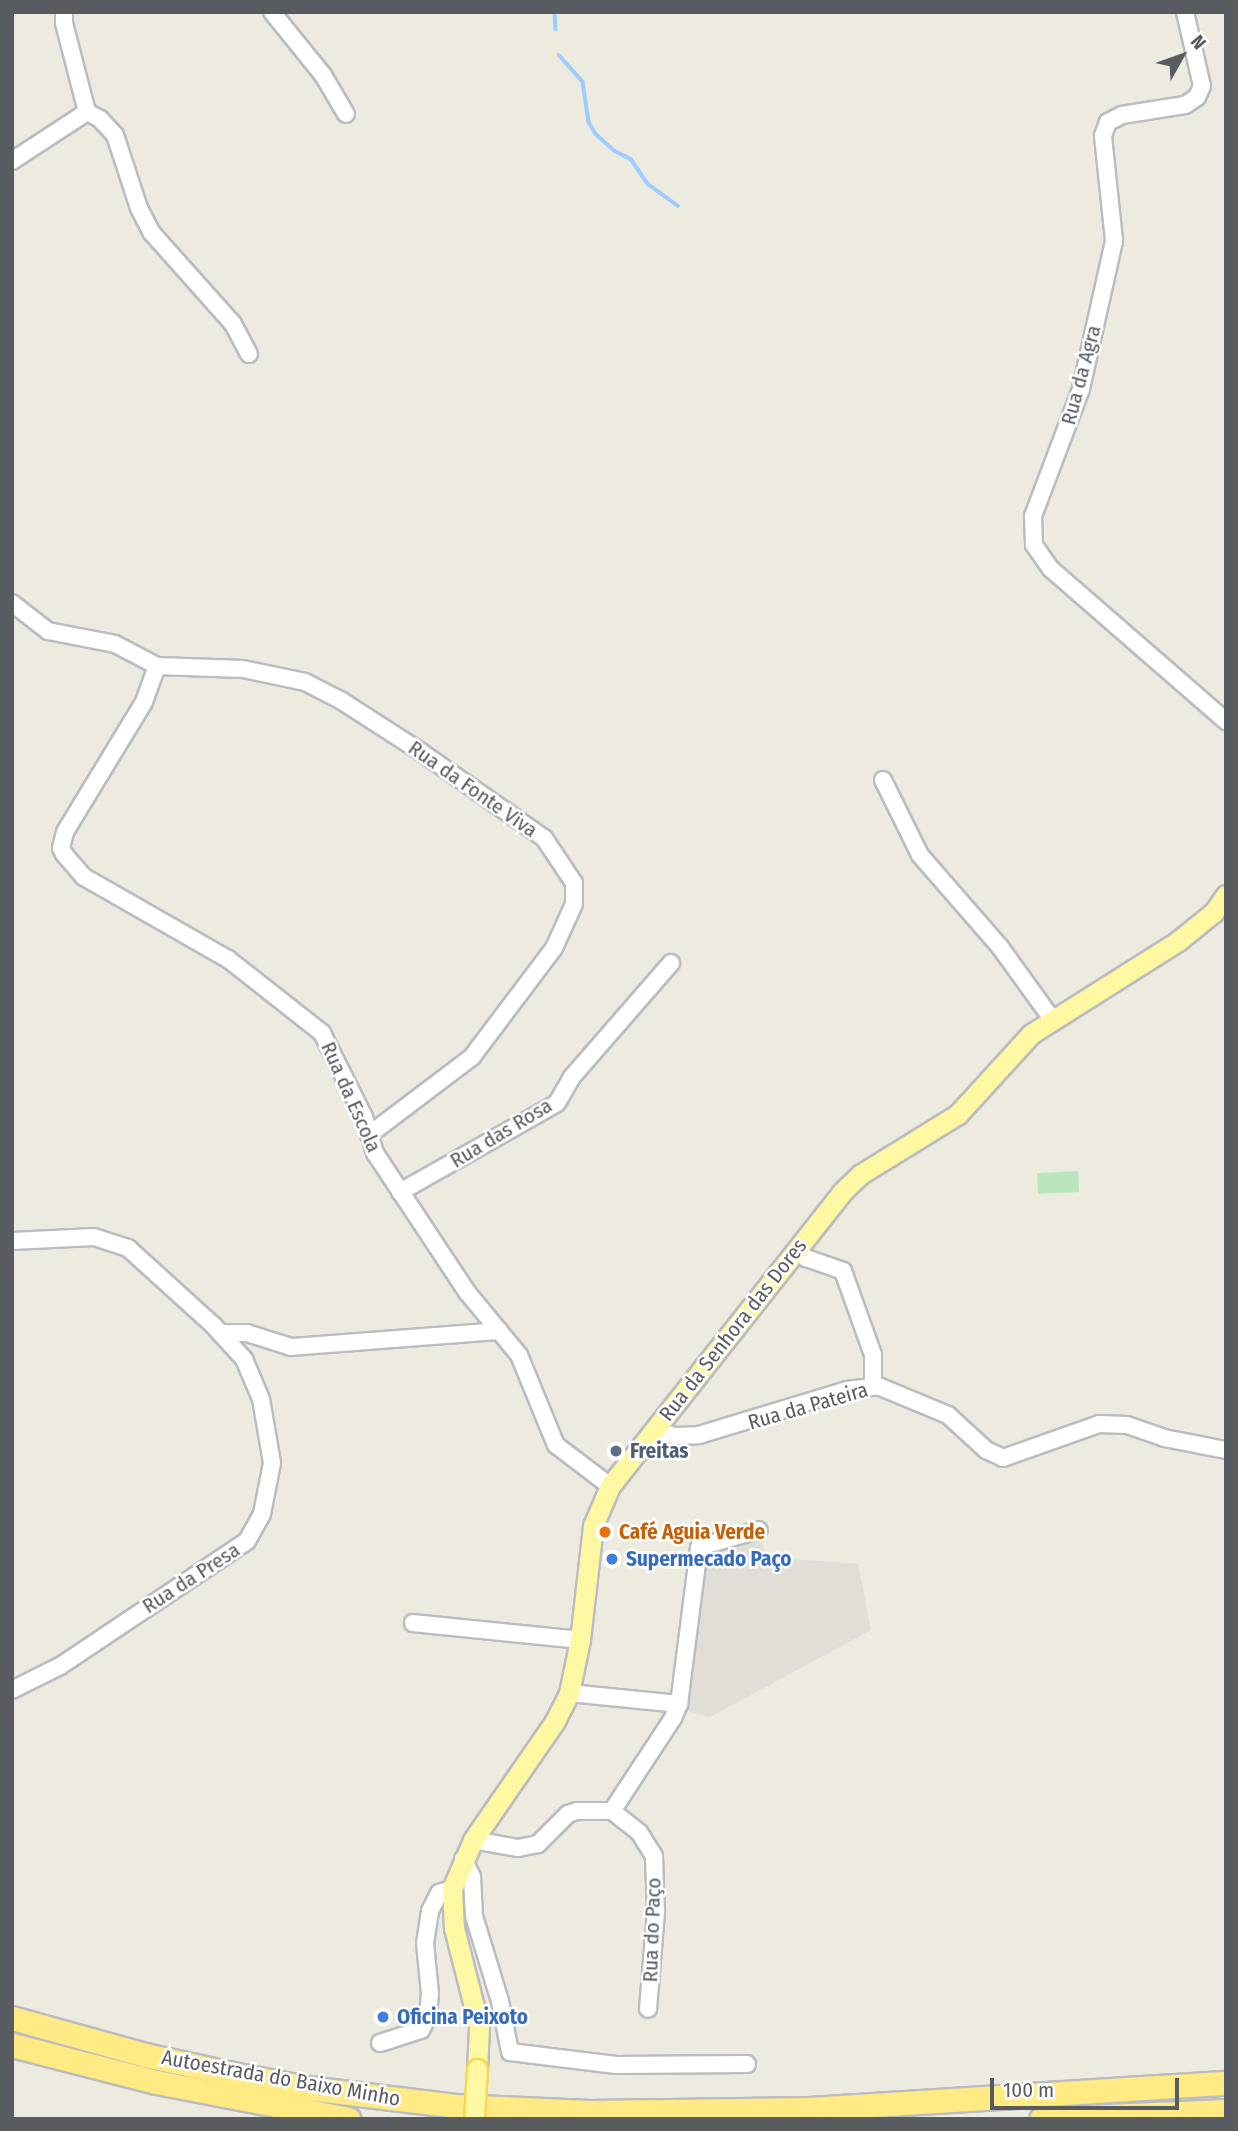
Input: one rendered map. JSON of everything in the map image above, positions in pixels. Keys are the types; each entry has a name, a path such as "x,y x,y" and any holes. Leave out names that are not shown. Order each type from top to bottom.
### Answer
{"highway":[{"name":"Autoestrada do Baixo Minho","path":"12,2018 145,2055 233,2074 456,2106 590,2112 809,2109 1226,2083"},
{"name":"Autoestrada do Baixo Minho","path":"12,2045 156,2082 348,2119"},
{"path":"1041,2119 1226,2111"}],"main road":[{"name":"Rua da Senhora das Dores","path":"474,2119 479,2026 454,1928 453,1889 473,1840 555,1721 569,1693 580,1640 593,1526 610,1486 841,1193 861,1174 958,1114 1016,1047 1052,1019 1178,941 1214,912 1226,895"}],"street":[{"path":"64,12 64,23 87,112 100,119 115,135 139,208 152,233 233,324 249,354"},
{"path":"272,12 323,75 346,114"},
{"name":"Rua da Agra","path":"1185,12 1202,86 1197,97 1185,105 1122,115 1108,122 1103,136 1114,241 1081,389 1033,516 1034,545 1051,569 1226,721"},
{"path":"12,161 87,112"},
{"path":"12,603 48,631 115,644 157,666"},
{"name":"Rua da Fonte Viva","path":"157,666 243,668 305,682 317,688 421,752 513,814 544,838 574,883 575,904 554,948 478,1049 369,1135"},
{"name":"Rua da Escola","path":"157,666 144,702 65,832 61,848 69,863 84,877 228,959 322,1033 341,1067 375,1153 467,1292 519,1354 556,1445 610,1486"},
{"path":"883,780 919,855 1000,947 1052,1019"},
{"name":"Rua das Rosa","path":"400,1192 556,1103 572,1077 671,963"},
{"name":"Rua da Presa","path":"12,1241 94,1237 128,1248 220,1333 244,1359 261,1399 272,1463 262,1514 247,1541 60,1666 12,1690"},
{"path":"796,1250 806,1258 834,1265 843,1271 873,1355 873,1386"},
{"path":"220,1333 247,1333 291,1347 499,1331"},
{"name":"Rua da Pateira","path":"655,1430 675,1436 699,1435 847,1390 878,1385 948,1415 986,1450 1003,1458 1099,1424 1127,1425 1177,1441 1226,1450"},
{"path":"473,1840 518,1848 538,1844 568,1814 577,1811 612,1811 673,1718 679,1704 699,1547 759,1530"},
{"path":"413,1623 580,1640"},
{"path":"569,1693 679,1704"},
{"name":"Rua do Paço","path":"612,1811 639,1832 654,1856 656,1912 648,2009"},
{"path":"463,1860 472,1877 474,1916 500,2001 510,2052 517,2056 616,2065 747,2064"},
{"path":"380,2043 421,2030 428,2016 430,1994 425,1943 430,1911 439,1893 453,1889"}],"shaded area":[{"path":"759,1533 766,1557 858,1564 871,1630 710,1717 683,1710 701,1555"}],"green space":[{"path":"1078,1171 1079,1192 1038,1194 1037,1173"}],"waterway":[{"path":"555,12 556,29"},
{"path":"559,55 583,82 589,122 596,134 615,151 631,159 648,184 678,206"}],"place":[{"name":"Freitas","path":"616,1451"},
{"name":"Café Aguia Verde","path":"605,1532"},
{"name":"Supermecado Paço","path":"612,1559"},
{"name":"Oficina Peixoto","path":"383,2017"}]}
